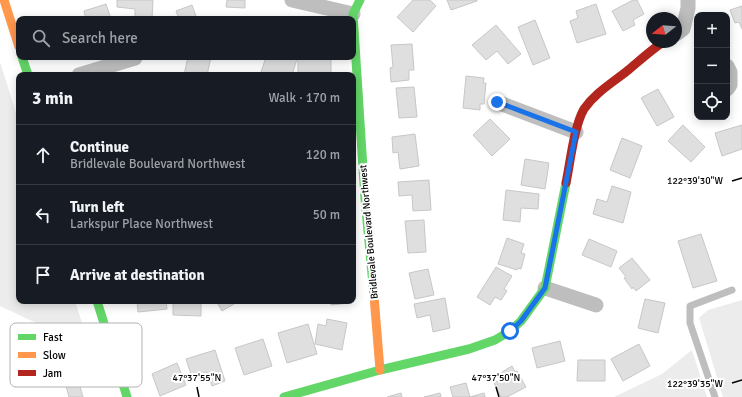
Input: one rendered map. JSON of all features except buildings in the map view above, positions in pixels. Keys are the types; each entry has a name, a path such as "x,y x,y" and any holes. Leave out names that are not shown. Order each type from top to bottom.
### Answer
{"street":[{"path":"4,0 16,37"},
{"path":"292,0 353,14 360,0"},
{"path":"685,31 688,0"},
{"path":"284,397 380,370 469,349 494,340 510,331 521,321 545,288 576,132 584,110 600,91 655,48"},
{"path":"23,60 27,72"},
{"path":"89,72 128,60"},
{"name":"Bridlevale Boulevard Northwest","path":"356,60 365,199 380,370"},
{"path":"497,102 576,132"},
{"path":"545,288 596,305"},
{"path":"98,304 104,323"},
{"path":"124,387 127,397"}],"lane":[{"path":"715,397 690,322 690,306 732,290"}],"shaded area":[{"path":"0,62 16,113 16,304 76,304 82,323 36,323 0,306"},
{"path":"742,300 742,397 723,397 699,318 708,310"},
{"path":"692,350 707,397 614,397 662,374"}],"traffic: fast":[{"path":"353,16 360,0"},
{"path":"23,60 27,72"},
{"path":"356,60 365,199 374,296"},
{"path":"284,397 380,370 469,349 495,340 510,331 521,321 545,288 566,183"},
{"path":"98,304 104,323"},
{"path":"124,387 127,397"}],"traffic: slow":[{"path":"4,0 16,38"},
{"path":"374,296 380,370"}],"traffic: jam":[{"path":"566,183 575,135 584,109 598,93 655,48"}],"route":[{"path":"497,102 576,132 545,288 521,321 510,331"}]}
